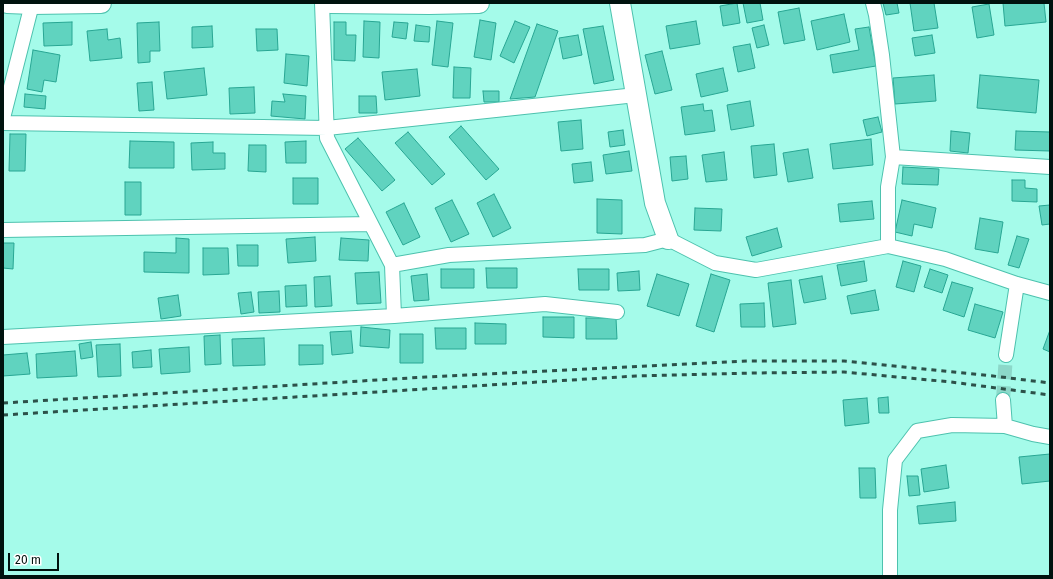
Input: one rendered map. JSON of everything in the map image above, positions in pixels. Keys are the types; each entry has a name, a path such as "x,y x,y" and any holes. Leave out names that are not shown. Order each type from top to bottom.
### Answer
{"main road":[{"path":"7,3 101,3"},
{"path":"330,3 479,3"},
{"path":"620,3 655,203 668,239"}],"street":[{"path":"322,3 327,138 392,265 394,316"},
{"path":"873,3 882,55 893,157 888,187 888,246"},
{"path":"3,118 32,4"},
{"path":"3,123 327,128 636,95"},
{"path":"893,157 1050,167"},
{"path":"3,230 371,224"},
{"path":"392,265 449,255 645,245 668,239 715,263 756,270 888,246 945,258 1017,284 1050,293"},
{"path":"1006,355 1017,284"},
{"path":"3,337 394,316 544,304 617,312"},
{"path":"1003,400 1005,426"},
{"path":"890,576 890,510 895,460 918,431 952,425 1005,426 1050,437"}],"building":[{"path":"737,3 740,23 723,26 720,6"},
{"path":"743,3 760,3 763,20 747,23"},
{"path":"883,3 897,3 899,13 886,15"},
{"path":"910,3 934,3 938,28 914,31"},
{"path":"1003,3 1044,3 1046,22 1005,26"},
{"path":"989,4 994,35 977,38 972,7"},
{"path":"799,8 805,40 784,44 778,12"},
{"path":"844,14 850,42 817,50 811,21"},
{"path":"480,20 496,23 491,60 474,57"},
{"path":"364,21 380,22 379,58 363,57"},
{"path":"437,21 453,23 448,67 432,65"},
{"path":"515,21 530,27 514,63 500,56"},
{"path":"696,21 700,44 670,49 666,26"},
{"path":"72,22 72,45 44,46 43,23"},
{"path":"159,22 160,51 150,51 150,62 138,63 137,23"},
{"path":"334,22 346,22 346,35 356,35 355,61 334,60"},
{"path":"394,22 408,23 406,39 392,37"},
{"path":"537,24 558,31 535,97 510,99"},
{"path":"416,25 430,27 429,42 414,41"},
{"path":"764,25 769,45 757,48 752,28"},
{"path":"212,26 213,47 192,48 192,27"},
{"path":"603,26 614,80 594,84 583,29"},
{"path":"869,27 876,66 833,73 830,55 859,50 855,29"},
{"path":"107,29 108,40 120,38 122,58 90,61 87,31"},
{"path":"256,29 277,29 278,50 257,51"},
{"path":"578,35 582,55 563,59 559,38"},
{"path":"932,35 935,53 915,56 912,38"},
{"path":"750,44 755,68 738,72 733,47"},
{"path":"33,50 60,55 56,82 44,80 42,92 27,89"},
{"path":"662,51 672,90 655,94 645,55"},
{"path":"286,54 309,56 307,86 284,83"},
{"path":"454,67 471,68 470,98 453,98"},
{"path":"204,68 207,95 167,99 164,72"},
{"path":"723,68 728,91 701,97 696,74"},
{"path":"417,69 420,96 385,100 382,72"},
{"path":"934,75 936,101 895,104 893,78"},
{"path":"980,75 1039,80 1036,113 977,108"},
{"path":"152,82 154,110 139,111 137,83"},
{"path":"254,87 255,113 230,114 229,88"},
{"path":"483,91 499,91 499,102 484,102"},
{"path":"25,94 46,96 45,109 24,107"},
{"path":"283,94 306,96 305,119 271,116 272,101 285,102"},
{"path":"359,96 376,96 377,113 359,113"},
{"path":"750,101 754,126 731,130 727,105"},
{"path":"703,104 704,111 712,110 715,131 685,135 681,107"},
{"path":"878,117 882,132 867,136 863,120"},
{"path":"581,120 583,149 561,151 558,122"},
{"path":"461,126 499,169 486,180 449,137"},
{"path":"623,130 625,145 610,147 608,132"},
{"path":"951,131 970,133 968,153 950,151"},
{"path":"1016,131 1050,132 1050,151 1015,150"},
{"path":"408,132 445,174 432,185 395,143"},
{"path":"10,134 26,134 25,171 9,171"},
{"path":"358,138 395,180 382,191 345,149"},
{"path":"871,139 873,165 833,169 830,144"},
{"path":"130,141 174,142 174,168 129,168"},
{"path":"306,141 306,163 286,163 285,142"},
{"path":"213,142 213,153 225,153 225,169 192,170 191,143"},
{"path":"774,144 777,175 754,178 751,146"},
{"path":"249,145 266,145 266,172 248,171"},
{"path":"808,149 813,178 788,182 783,153"},
{"path":"629,151 632,171 606,174 603,155"},
{"path":"724,152 727,180 706,182 702,155"},
{"path":"686,156 688,179 672,181 670,157"},
{"path":"591,162 593,181 574,183 572,164"},
{"path":"903,167 939,169 938,185 902,184"},
{"path":"293,178 318,178 318,204 293,204"},
{"path":"1012,180 1025,180 1025,188 1037,189 1037,202 1012,201"},
{"path":"125,182 141,182 141,215 125,215"},
{"path":"494,194 511,228 493,237 477,203"},
{"path":"597,199 622,200 622,234 597,233"},
{"path":"452,200 469,234 451,242 435,208"},
{"path":"902,200 936,208 932,228 914,224 912,236 895,232"},
{"path":"872,201 874,219 840,222 838,204"},
{"path":"404,203 420,237 403,245 386,212"},
{"path":"1050,205 1050,224 1042,225 1039,206"},
{"path":"695,208 722,209 721,231 694,230"},
{"path":"980,218 1003,222 998,253 975,249"},
{"path":"777,228 782,247 752,256 746,237"},
{"path":"1017,236 1029,239 1019,268 1008,265"},
{"path":"315,237 316,261 288,263 286,239"},
{"path":"176,238 189,239 189,273 144,272 144,252 176,253"},
{"path":"341,238 369,240 368,261 339,260"},
{"path":"3,243 14,243 13,269 3,268"},
{"path":"237,245 258,245 258,266 238,266"},
{"path":"203,248 228,248 229,274 203,275"},
{"path":"864,261 867,281 841,286 837,265"},
{"path":"903,261 921,266 914,292 896,287"},
{"path":"486,268 517,268 517,288 487,288"},
{"path":"441,269 474,269 474,288 441,288"},
{"path":"578,269 609,269 609,290 579,290"},
{"path":"930,269 948,275 942,293 924,287"},
{"path":"639,271 640,290 618,291 617,273"},
{"path":"379,272 381,303 357,304 355,273"},
{"path":"427,274 429,300 414,301 411,276"},
{"path":"657,274 689,284 679,316 647,306"},
{"path":"711,274 730,280 714,332 696,326"},
{"path":"330,276 332,306 315,307 314,277"},
{"path":"822,276 826,299 804,303 799,280"},
{"path":"791,280 796,324 773,327 768,283"},
{"path":"952,282 973,288 964,317 943,310"},
{"path":"306,285 307,306 286,307 285,286"},
{"path":"875,290 879,310 851,314 847,296"},
{"path":"279,291 280,312 259,313 258,292"},
{"path":"251,292 254,312 241,314 238,293"},
{"path":"178,295 181,316 161,319 158,298"},
{"path":"764,303 765,327 741,327 740,304"},
{"path":"975,304 1003,312 995,338 968,330"},
{"path":"543,317 574,317 574,338 543,337"},
{"path":"586,318 616,318 617,339 586,339"},
{"path":"475,323 506,324 506,344 475,344"},
{"path":"361,327 390,330 389,348 360,346"},
{"path":"435,328 466,328 466,349 436,349"},
{"path":"1050,330 1050,352 1043,349"},
{"path":"351,331 353,353 332,355 330,332"},
{"path":"400,334 423,334 423,363 400,363"},
{"path":"220,335 221,364 205,365 204,336"},
{"path":"264,338 265,365 233,366 232,339"},
{"path":"91,342 93,357 81,359 79,344"},
{"path":"120,344 121,376 98,377 96,345"},
{"path":"299,345 323,345 323,364 299,365"},
{"path":"189,347 190,372 161,374 159,349"},
{"path":"151,350 152,367 133,368 132,352"},
{"path":"75,351 77,376 37,378 36,354"},
{"path":"27,353 30,374 3,376 3,355"},
{"path":"888,397 889,413 879,413 878,398"},
{"path":"867,398 869,423 845,426 843,400"},
{"path":"1050,454 1050,481 1022,484 1019,457"},
{"path":"946,465 949,488 924,492 921,469"},
{"path":"859,468 875,468 876,498 860,498"},
{"path":"907,476 918,476 920,495 909,496"},
{"path":"955,502 956,521 919,524 917,506"}],"tunnel":[{"path":"1003,400 1006,355"}],"railway":[{"path":"3,403 426,377 748,361 844,361 1050,383"},
{"path":"3,415 636,376 753,373 844,372 951,382 1050,395"}]}
